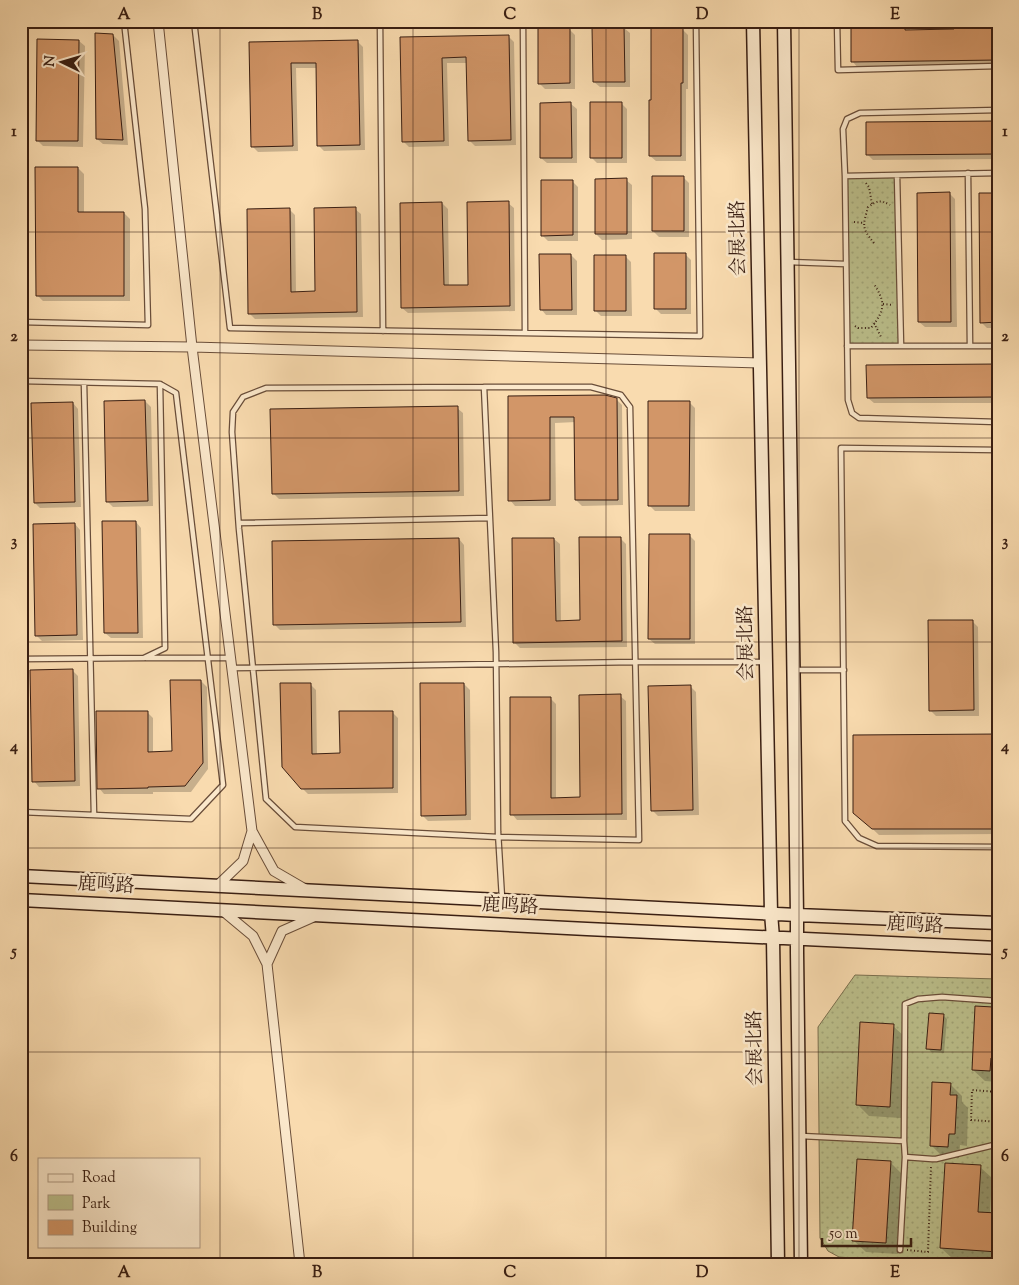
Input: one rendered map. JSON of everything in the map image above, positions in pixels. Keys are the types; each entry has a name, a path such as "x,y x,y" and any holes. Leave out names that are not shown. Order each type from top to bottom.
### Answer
{"main road":[{"name":"会展北路","path":"753,21 773,938 778,1264"},
{"path":"784,21 801,1264"},
{"name":"鹿鸣路","path":"21,876 998,923"},
{"name":"鹿鸣路","path":"21,900 998,948"}],"street":[{"path":"158,21 192,347 252,831 274,871 308,890"},
{"path":"21,345 192,347 760,363"},
{"path":"217,886 243,861 252,831"},
{"path":"223,911 253,936 268,964 300,1264"},
{"path":"268,964 282,932 316,915"}],"lane":[{"path":"21,322 148,325 145,209 124,21"},
{"path":"194,21 230,328 700,336 696,21"},
{"path":"380,21 383,330"},
{"path":"523,21 525,333"},
{"path":"837,21 838,70 998,66"},
{"path":"998,110 860,112 847,119 843,129 848,400 852,413 859,418 998,422"},
{"path":"844,176 998,173"},
{"path":"968,174 970,346"},
{"path":"897,175 900,346"},
{"path":"788,262 845,264"},
{"path":"847,346 998,346"},
{"path":"21,381 160,384 176,393 223,785 191,819 21,812"},
{"path":"84,383 94,815"},
{"path":"144,658 165,648 160,384"},
{"path":"484,387 496,664 498,837 502,900"},
{"path":"484,387 591,387 621,394 630,407 638,840 498,837 295,827 266,799 239,523 232,432 233,412 243,397 266,388 484,387"},
{"path":"998,450 841,448 845,821 859,838 877,846 998,847"},
{"path":"239,523 490,518"},
{"path":"21,659 208,658 253,668 635,662 766,662"},
{"path":"794,670 844,670"},
{"path":"900,1250 905,1157 905,1004 918,999 942,997 998,1001"},
{"path":"799,1136 904,1141"},
{"path":"905,1157 936,1159 998,1146"}],"path":[{"path":"860,175 869,187 872,204"},
{"path":"874,243 864,231 868,207 876,201 884,201 893,206 898,214"},
{"path":"846,322 858,328 870,328 879,317 883,304 881,295 874,284"},
{"path":"874,323 886,346"},
{"path":"998,1092 972,1090 971,1120 998,1122"},
{"path":"900,1250 928,1252 932,1159"}],"green space":[{"path":"897,175 901,346 847,346 845,176"},
{"path":"855,975 998,979 998,1264 932,1264 839,1257 828,1251 820,1238 818,1027"}],"building":[{"path":"851,21 905,21 905,30 954,29 953,21 998,21 998,60 851,62"},
{"path":"624,26 625,82 593,82 592,27"},
{"path":"538,28 570,28 570,83 538,84"},
{"path":"651,28 683,28 681,156 649,156"},
{"path":"95,33 113,34 123,140 96,139"},
{"path":"509,35 511,140 468,141 466,57 442,58 444,141 402,142 400,37"},
{"path":"37,39 79,40 78,141 36,141"},
{"path":"358,40 360,145 317,146 316,63 291,63 293,146 251,147 249,42"},
{"path":"571,102 572,158 540,158 540,103"},
{"path":"590,102 622,102 622,158 590,158"},
{"path":"998,121 998,154 866,155 866,122"},
{"path":"35,167 78,167 78,212 124,212 124,296 36,296"},
{"path":"652,176 684,176 684,231 652,231"},
{"path":"627,178 627,234 595,234 595,179"},
{"path":"541,180 573,180 573,235 541,236"},
{"path":"950,192 951,322 918,322 917,193"},
{"path":"979,193 998,193 998,322 980,323"},
{"path":"509,201 510,306 401,308 400,203 442,202 444,285 468,285 467,202"},
{"path":"356,207 357,312 248,314 247,209 290,208 291,292 315,291 314,208"},
{"path":"654,253 686,253 686,309 654,309"},
{"path":"539,254 571,254 572,310 540,310"},
{"path":"594,255 626,255 626,311 594,311"},
{"path":"998,364 998,397 867,398 866,365"},
{"path":"605,395 617,398 618,500 575,500 574,417 550,417 550,500 508,501 508,396"},
{"path":"145,400 148,501 106,502 104,401"},
{"path":"648,401 690,401 689,506 648,506"},
{"path":"73,402 75,502 34,503 31,403"},
{"path":"458,406 459,491 272,494 270,409"},
{"path":"102,521 136,521 138,633 104,633"},
{"path":"75,523 77,635 35,636 33,524"},
{"path":"649,534 690,534 690,639 648,639"},
{"path":"579,537 621,537 622,641 513,643 512,538 554,538 556,621 580,620"},
{"path":"459,538 461,622 273,625 272,541"},
{"path":"928,620 973,620 974,710 929,711"},
{"path":"73,669 75,781 32,782 30,670"},
{"path":"170,680 201,680 203,763 185,786 97,789 96,711 148,711 148,752 172,751"},
{"path":"280,683 311,683 312,754 340,753 339,711 393,711 393,788 301,789 282,767"},
{"path":"420,683 464,683 466,815 421,816"},
{"path":"691,685 693,810 651,811 648,686"},
{"path":"621,694 622,814 510,815 510,697 551,697 551,798 580,797 579,695"},
{"path":"998,734 998,829 872,829 853,813 853,735"},
{"path":"975,1006 993,1007 993,1019 998,1020 998,1059 991,1058 990,1071 972,1070"},
{"path":"929,1013 944,1014 941,1050 926,1049"},
{"path":"860,1022 894,1024 890,1107 856,1105"},
{"path":"932,1082 951,1083 950,1095 957,1095 955,1134 949,1134 948,1147 930,1146"},
{"path":"857,1159 891,1161 886,1243 852,1241"},
{"path":"945,1163 981,1165 978,1212 998,1213 998,1252 940,1248"}]}
